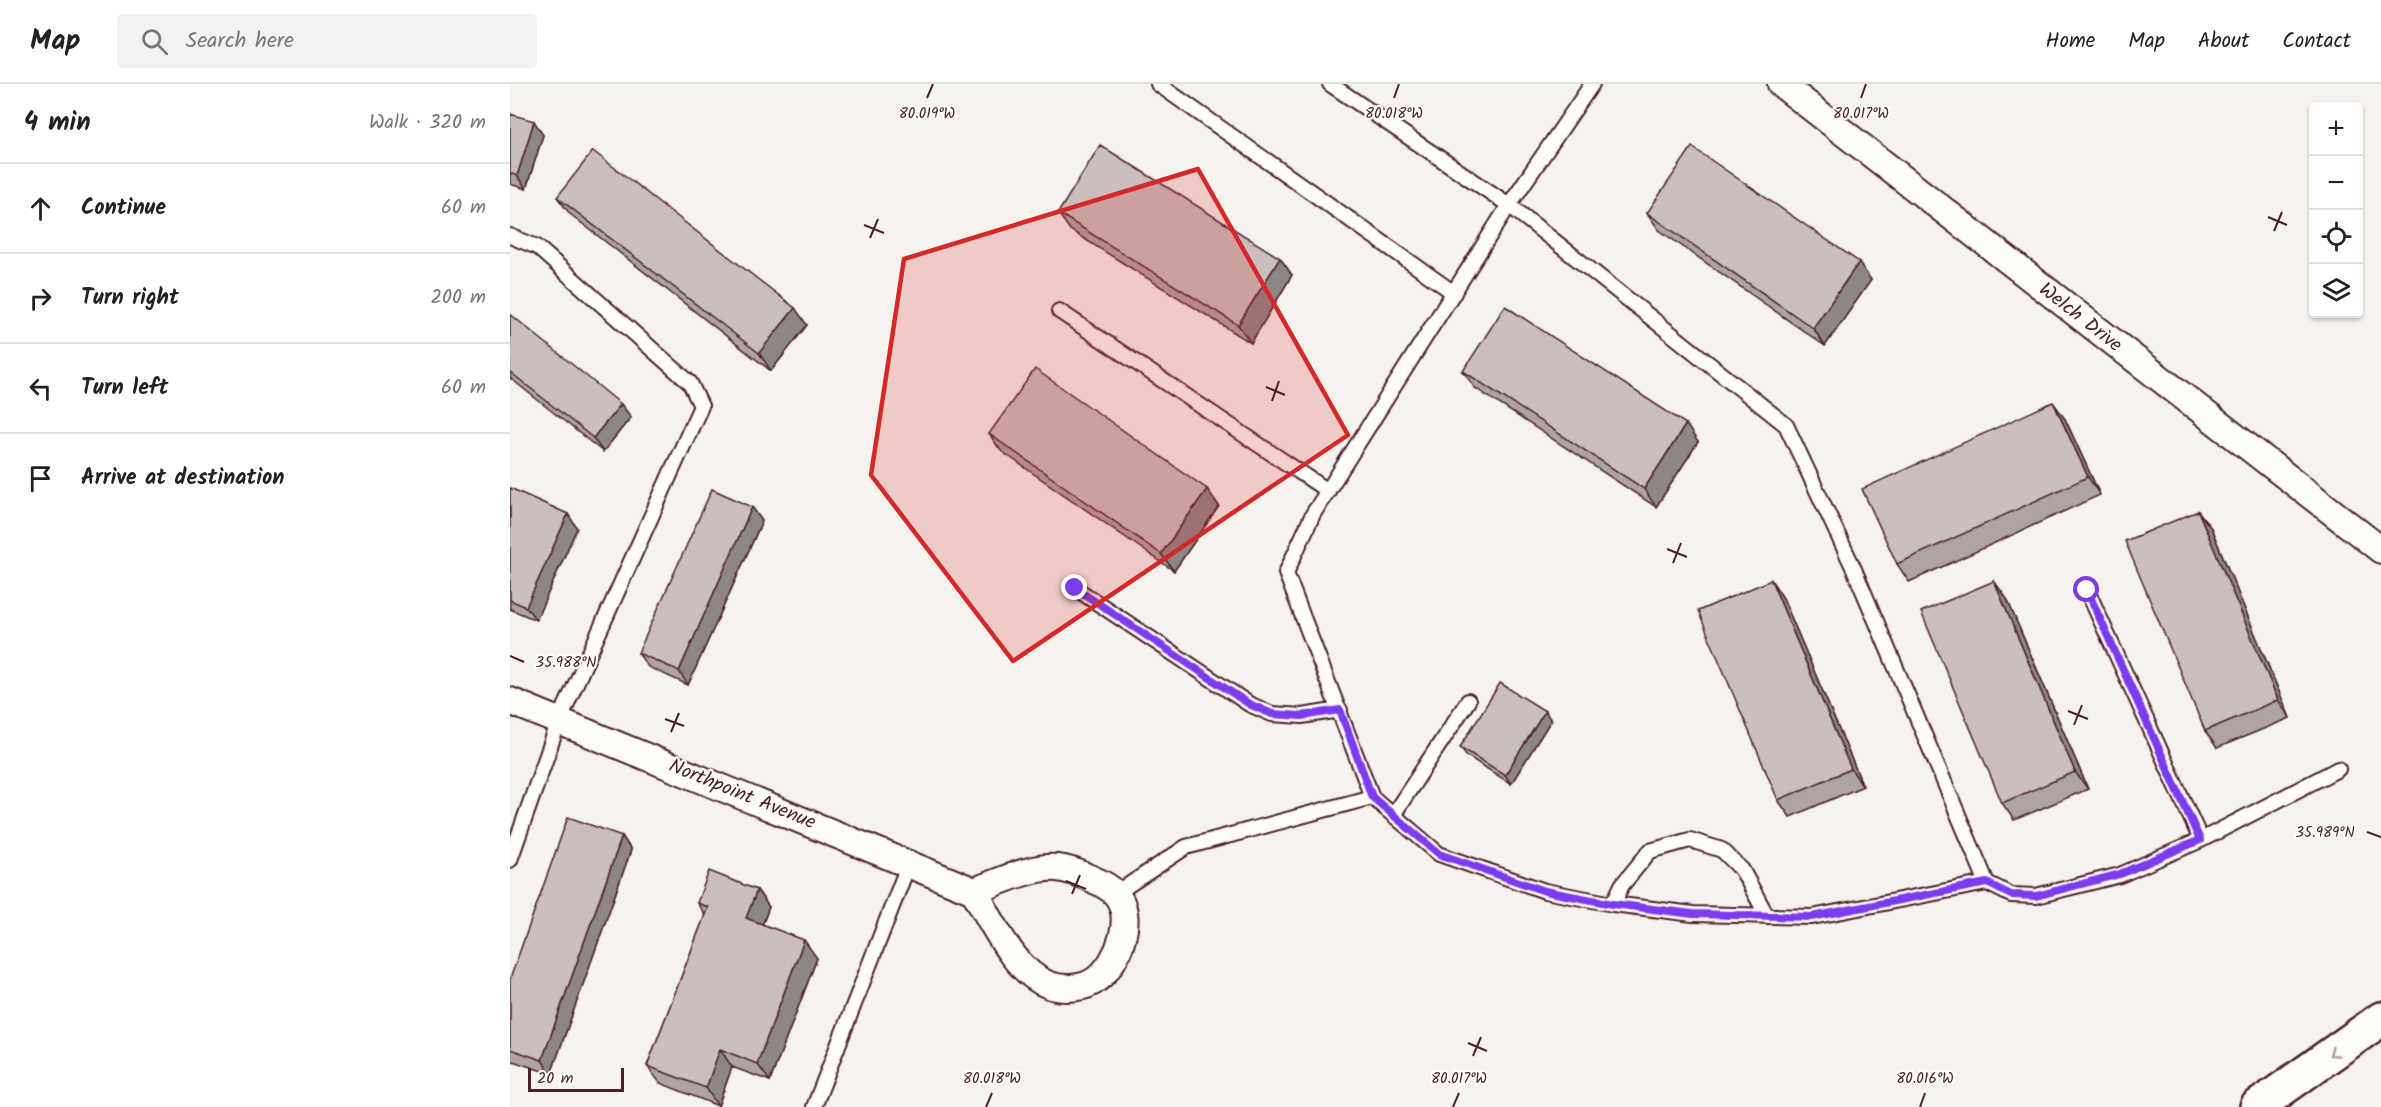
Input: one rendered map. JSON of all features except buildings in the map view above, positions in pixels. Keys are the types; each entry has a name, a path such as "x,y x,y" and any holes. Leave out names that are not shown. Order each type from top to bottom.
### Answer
{"main road":[{"path":"2257,1107 2381,1019"}],"street":[{"name":"Welch Drive","path":"1781,84 2381,550"},
{"name":"Northpoint Avenue","path":"510,701 974,891"},
{"path":"1057,868 1079,873 1098,881 1115,894 1124,912 1123,931 1118,949 1109,967 1096,980 1081,986 1065,988 1048,985 1028,972 1009,951 974,891 1033,871 1057,868"}],"lane":[{"path":"1158,84 1454,293"},
{"path":"1330,84 1509,205 1786,425 1854,569 1987,883"},
{"path":"1592,84 1509,205 1313,514 1286,573 1372,797 1439,854 1545,891 1613,904 1693,914 1812,917 1987,883 2011,895 2036,896 2120,874 2200,840 2338,769"},
{"path":"510,236 537,248 690,383 701,406 559,721 510,860"},
{"path":"1059,311 1328,491"},
{"path":"1075,588 1249,704 1272,714 1302,716 1340,710"},
{"path":"2087,590 2200,840"},
{"path":"1393,815 1468,701"},
{"path":"1115,894 1186,847 1372,797"},
{"path":"1613,904 1622,885 1650,851 1690,840 1722,850 1742,870 1767,916"},
{"path":"814,1107 909,863"}],"highlighted area":[{"path":"1198,169 1348,435 1013,661 871,475 904,259"}],"route":[{"path":"1075,588 1249,704 1272,714 1302,716 1340,710 1372,797 1439,854 1545,891 1613,904 1693,914 1812,917 1987,883 2011,895 2036,896 2120,874 2200,840 2087,590"}]}
